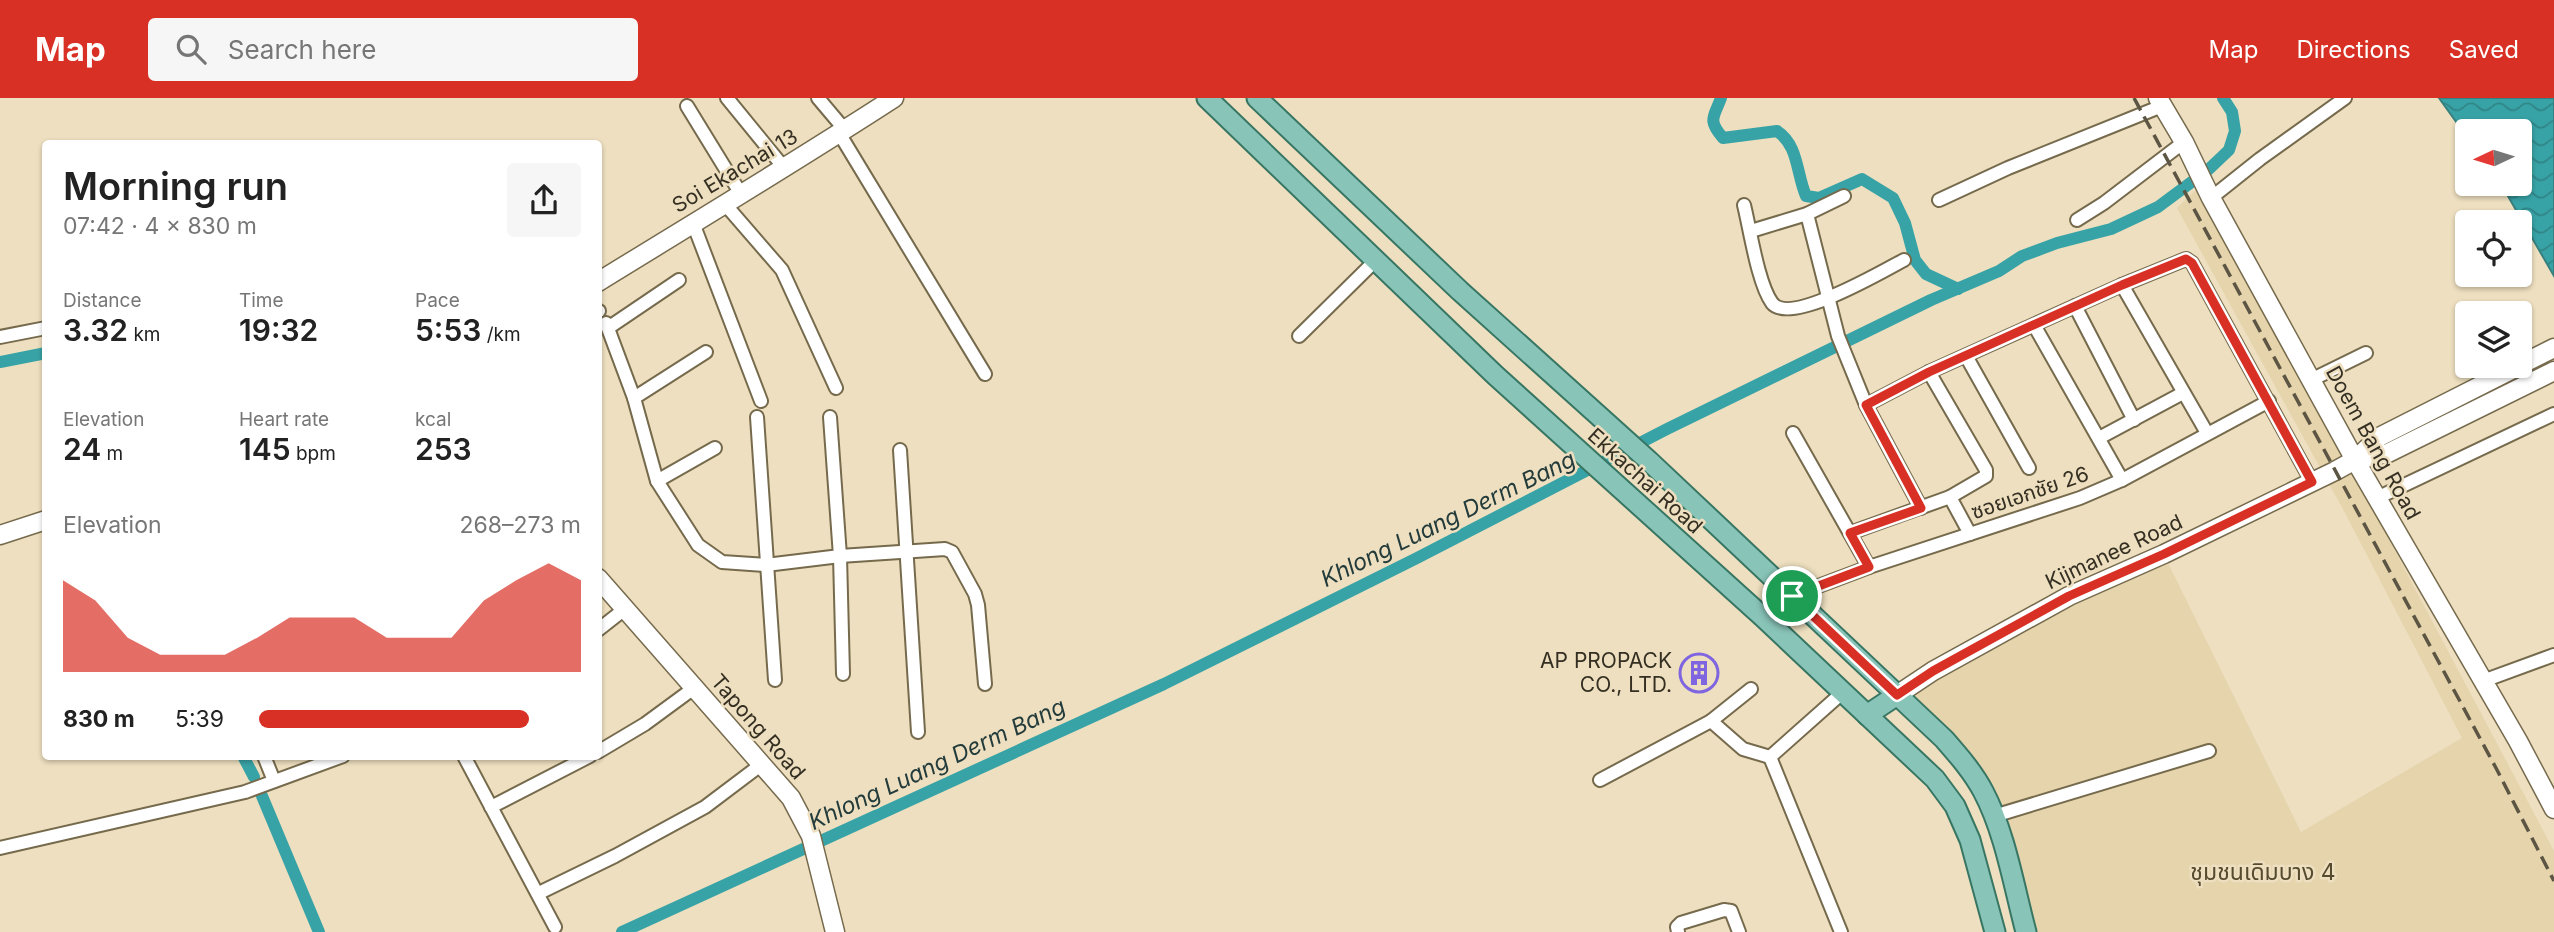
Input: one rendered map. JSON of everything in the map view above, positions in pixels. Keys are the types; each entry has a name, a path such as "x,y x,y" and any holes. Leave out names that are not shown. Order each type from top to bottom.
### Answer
{"main road":[{"name":"Ekkachai Road","path":"1207,98 1495,375 1763,617 1935,779 1955,806 1970,840 1995,932"},
{"name":"Ekkachai Road","path":"1257,98 1460,291 1649,461 1944,739 1983,790 1994,816 2026,932"},
{"path":"1867,715 1897,695"}],"street":[{"path":"727,98 785,169"},
{"path":"818,98 842,132 985,374"},
{"name":"Soi Ekachai 13","path":"602,280 724,203 785,169 894,98"},
{"path":"2211,198 2345,98"},
{"path":"1939,200 2160,102"},
{"name":"Doem Bang Road","path":"2160,102 2377,498 2552,798"},
{"path":"687,106 741,194"},
{"path":"2077,220 2104,204 2184,142"},
{"path":"1751,231 1807,214 1844,196"},
{"path":"724,203 782,270 836,388"},
{"path":"1744,205 1756,260 1774,305 1783,310 1854,287 1905,260"},
{"path":"1807,214 1844,354 1866,405 1921,508"},
{"path":"693,223 761,401"},
{"path":"1299,336 1377,259"},
{"path":"1866,405 1929,372 2182,260 2192,263 2312,482"},
{"path":"679,280 607,326 634,398 657,481 698,545 714,559 732,565 766,565 840,556 945,549 955,555 975,594 985,684"},
{"path":"2122,285 2207,433"},
{"path":"2075,306 2134,420"},
{"path":"2034,325 2122,480"},
{"path":"0,337 42,329"},
{"name":"Kijmanee Road","path":"2532,359 2554,348"},
{"path":"634,398 706,352"},
{"path":"2311,380 2366,353"},
{"path":"1966,356 2029,468"},
{"name":"Kijmanee Road","path":"1897,695 1933,671 2069,596 2164,554 2356,460 2388,453 2554,371"},
{"path":"1850,533 1950,497 1986,476 1986,470 1929,372"},
{"name":"Kijmanee Road","path":"2356,460 2379,437 2494,378"},
{"path":"2099,438 2183,393"},
{"name":"ซอยเอกชัย 26","path":"1792,596 1869,567 2080,498 2122,480 2269,401"},
{"path":"2377,498 2554,414"},
{"path":"757,417 775,680"},
{"path":"830,417 840,556 843,674"},
{"path":"1793,433 1869,567"},
{"path":"657,481 715,448"},
{"path":"900,450 918,732"},
{"path":"1950,497 1970,534"},
{"path":"0,535 42,521"},
{"name":"Tapong Road","path":"602,582 791,798 811,836 835,932"},
{"path":"602,627 626,608"},
{"path":"2483,681 2554,655"},
{"path":"602,750 645,724 694,688"},
{"path":"1600,780 1711,721 1751,689"},
{"path":"1770,757 1842,693"},
{"path":"1711,721 1743,749 1770,757"},
{"path":"1994,816 2209,751"},
{"path":"1770,757 1841,932"},
{"path":"266,760 274,781"},
{"path":"0,848 245,792 331,760"},
{"path":"466,760 555,927"},
{"path":"491,807 582,760"},
{"path":"539,893 615,856 705,807 762,764"},
{"path":"1678,932 1678,925 1724,910 1731,911 1739,932"}],"shaded area":[{"path":"2201,185 2554,851 2554,932 2026,932 1983,790 1897,695 2164,555 2301,832 2462,738 2344,511 2177,208"}],"water":[{"path":"2439,98 2554,98 2554,276 2532,238 2532,210 2516,210 2508,196 2532,196 2532,119 2455,120"}],"waterway":[{"path":"1721,98 1713,122 1723,138 1777,131 1793,152 1806,196 1819,198 1862,179 1893,198 1905,223 1915,260 1926,274 1958,289"},
{"name":"Khlong Luang Derm Bang","path":"622,932 1164,684 1667,429 1931,300 1999,271 2022,256 2057,243 2111,229 2158,207 2209,169 2229,150 2235,131 2232,112 2223,98"},
{"path":"0,362 42,354"},
{"path":"245,760 254,777"},
{"path":"262,796 319,932"}],"railway":[{"path":"2134,98 2496,768 2554,881"}],"place":[{"name":"AP PROPACK CO., LTD.","path":"1699,673"}],"district":[{"name":"ชุมชนเดิมบาง 4","path":"2263,872"}],"route":[{"path":"2186,259 2192,263 2312,482 2164,554 2069,596 1933,671 1897,695 1792,596 1869,567 1850,533 1921,508 1866,405 1929,372 2186,259"}]}
